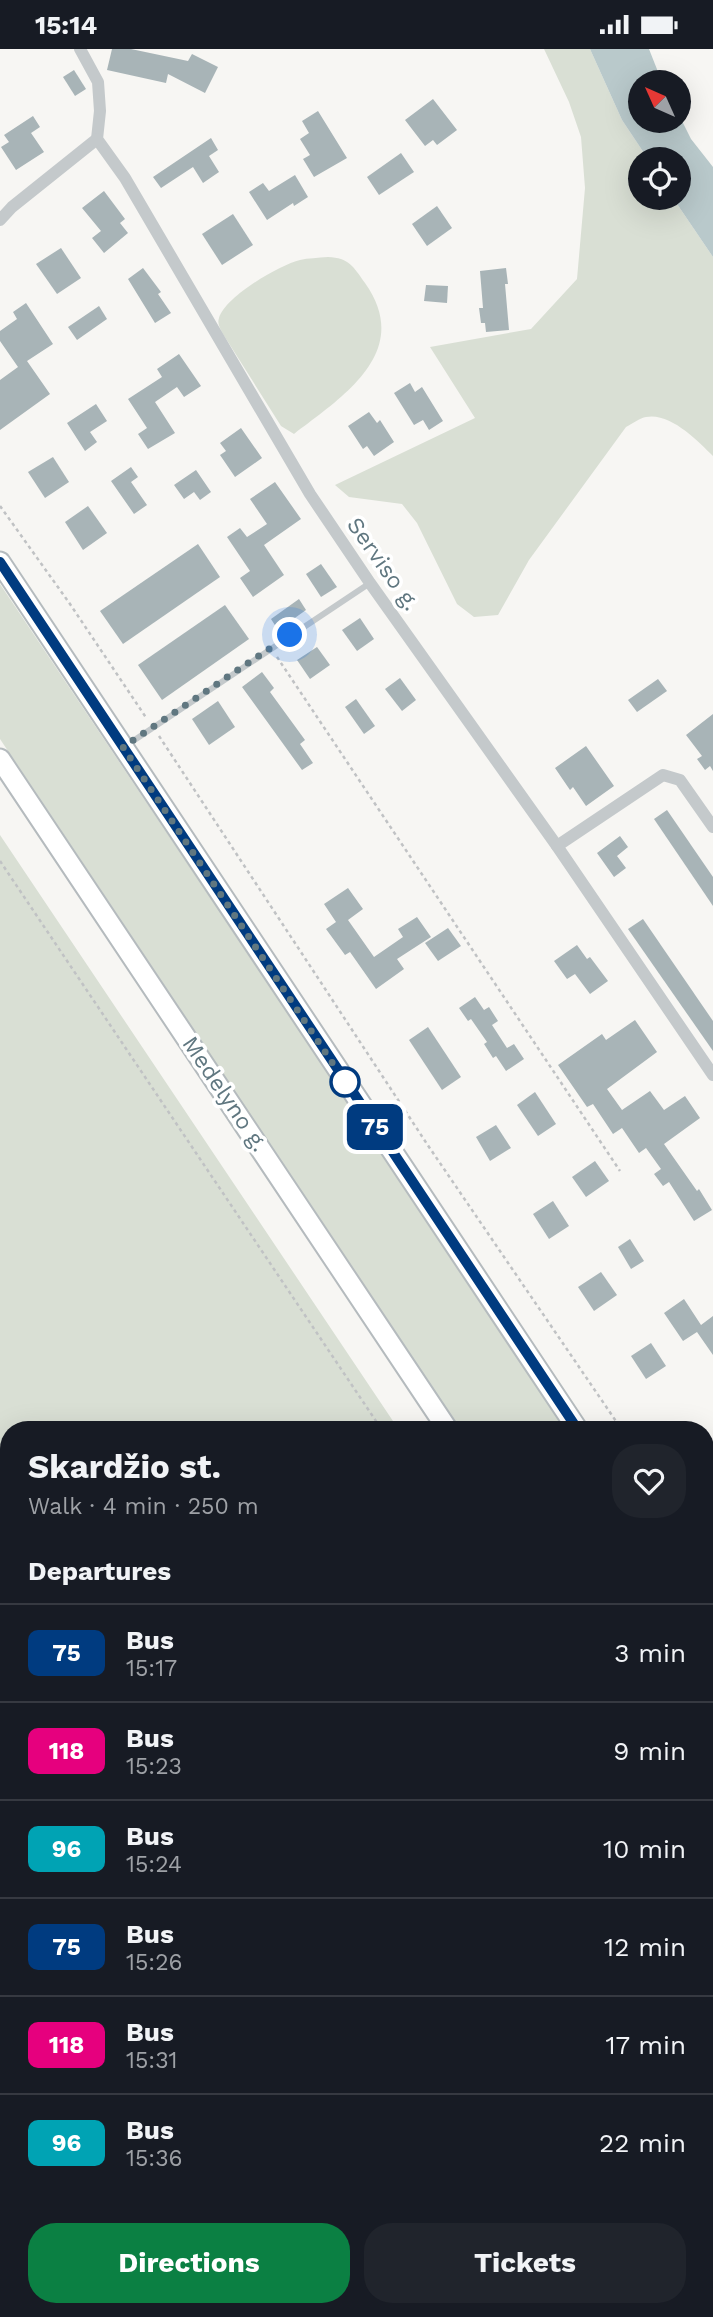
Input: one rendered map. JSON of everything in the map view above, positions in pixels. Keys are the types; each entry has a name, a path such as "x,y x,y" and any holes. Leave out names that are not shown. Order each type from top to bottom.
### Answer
{"main road":[{"path":"0,562 572,1421"},
{"name":"Medelyno g.","path":"0,759 442,1421"}],"street":[{"path":"0,220 12,207 97,139 100,111 98,82 80,49"},
{"name":"Serviso g.","path":"97,139 125,178 310,494 557,846 713,1075"},
{"path":"557,846 663,775 681,780 713,827"}],"lane":[{"path":"123,747 370,583"}],"path":[{"path":"0,506 71,604 428,1144 616,1421"},
{"path":"271,649 620,1171"},
{"path":"0,861 376,1421"}],"shaded area":[{"path":"544,49 590,49 628,133 640,147 628,147 628,210 681,210 713,257 713,456 683,429 664,419 646,417 626,427 529,560 498,615 474,617 457,604 417,523 402,504 349,497 335,485 475,418 430,347 531,329 577,279 585,188 581,137 569,102"},
{"path":"590,49 649,49 657,70 628,70 628,129"},
{"path":"631,133 688,133 713,167 713,257 681,210 691,210 691,147 640,147"},
{"path":"328,257 346,261 365,283 378,308 381,331 377,351 366,371 332,405 294,434 281,426 223,334 218,320 231,301 267,275 300,260"},
{"path":"0,584 561,1421 455,1421 0,739"},
{"path":"0,835 393,1421 0,1421"}],"building":[{"path":"112,49 131,49 188,61 192,54 218,67 205,93 168,74 166,83 107,70"},
{"path":"74,70 86,89 75,96 63,77"},
{"path":"433,99 457,130 437,145 433,140 425,146 405,120"},
{"path":"318,111 347,158 314,177 303,159 310,155 300,139 309,133 302,121"},
{"path":"33,116 40,127 31,133 44,152 16,170 1,147 9,142 4,135"},
{"path":"211,138 218,150 209,156 219,172 203,183 193,167 161,188 153,177"},
{"path":"401,153 414,172 379,195 367,177"},
{"path":"295,175 308,197 294,206 293,203 267,220 249,192 263,183 269,191"},
{"path":"104,191 125,219 120,223 128,233 104,253 92,238 101,231 82,208"},
{"path":"437,206 452,228 427,246 412,224"},
{"path":"233,214 253,245 222,265 202,234"},
{"path":"61,248 81,278 57,294 36,264"},
{"path":"143,268 161,292 158,294 171,313 155,323 128,279"},
{"path":"506,268 509,330 486,332 485,323 481,323 479,308 483,308 480,271"},
{"path":"426,285 448,286 447,303 424,301"},
{"path":"26,303 53,344 27,361 50,394 0,430 0,380 18,367 0,341 0,331 17,319 13,312"},
{"path":"99,306 107,319 77,340 68,327"},
{"path":"179,354 201,386 184,397 177,387 155,402 175,433 148,449 138,434 147,428 128,399 162,377 157,369"},
{"path":"410,383 415,392 422,387 443,421 429,430 423,420 414,425 394,393"},
{"path":"96,404 107,421 90,432 97,442 85,451 67,423"},
{"path":"369,412 377,423 380,420 394,442 374,456 367,446 363,449 348,426"},
{"path":"241,428 262,458 235,477 220,455 226,451 220,443"},
{"path":"53,457 69,482 45,498 28,472"},
{"path":"131,467 138,477 131,482 147,505 134,514 111,481"},
{"path":"196,470 211,492 200,500 194,492 184,499 174,485"},
{"path":"275,482 301,519 264,545 284,575 253,597 240,578 250,571 227,537 240,528 247,537 267,524 250,499"},
{"path":"88,506 107,533 83,550 65,522"},
{"path":"198,544 220,577 123,644 100,611"},
{"path":"321,564 337,587 321,597 306,574"},
{"path":"299,599 306,610 278,630 271,619"},
{"path":"225,605 249,639 162,700 138,665"},
{"path":"360,618 374,639 357,651 342,630"},
{"path":"317,647 330,665 310,679 297,660"},
{"path":"262,672 274,688 270,692 305,740 300,744 313,763 302,770 242,687"},
{"path":"400,678 416,700 402,711 385,689"},
{"path":"658,679 667,691 637,712 628,700"},
{"path":"356,699 375,726 364,734 345,707"},
{"path":"218,701 235,727 209,745 192,719"},
{"path":"713,714 713,771 710,766 705,770 697,759 702,756 686,735"},
{"path":"586,746 614,786 586,806 573,787 570,790 555,768"},
{"path":"667,810 713,877 713,906 654,819"},
{"path":"620,836 628,847 617,856 626,868 614,877 597,853"},
{"path":"348,888 363,909 348,920 374,957 403,937 398,929 417,917 431,937 397,959 404,969 376,989 350,952 345,955 326,929 336,922 324,904"},
{"path":"643,919 713,1021 713,1051 628,929"},
{"path":"448,928 461,946 438,961 425,943"},
{"path":"577,945 608,981 590,994 575,974 567,979 554,961"},
{"path":"475,997 484,1010 489,1007 498,1021 492,1025 507,1048 514,1044 524,1059 506,1071 496,1056 493,1058 484,1044 487,1042 471,1019 468,1021 459,1008"},
{"path":"635,1020 657,1052 607,1089 622,1110 650,1091 664,1110 685,1096 700,1118 664,1144 712,1210 694,1221 669,1182 663,1186 654,1174 661,1169 646,1148 639,1153 622,1128 613,1134 593,1104 587,1107 558,1065 602,1034 606,1040"},
{"path":"428,1027 461,1077 442,1090 409,1040"},
{"path":"535,1092 556,1124 538,1136 517,1105"},
{"path":"496,1125 511,1148 490,1161 476,1137"},
{"path":"595,1161 609,1181 586,1197 572,1177"},
{"path":"553,1201 569,1226 549,1239 533,1214"},
{"path":"630,1239 644,1261 631,1269 618,1247"},
{"path":"601,1272 617,1295 594,1311 578,1287"},
{"path":"684,1299 701,1325 713,1316 713,1355 697,1332 683,1341 664,1313"},
{"path":"651,1343 666,1366 646,1379 631,1356"}],"bus line":[{"name":"75","path":"0,562 572,1421"}],"route":[{"path":"290,635 123,747 345,1082"}]}
